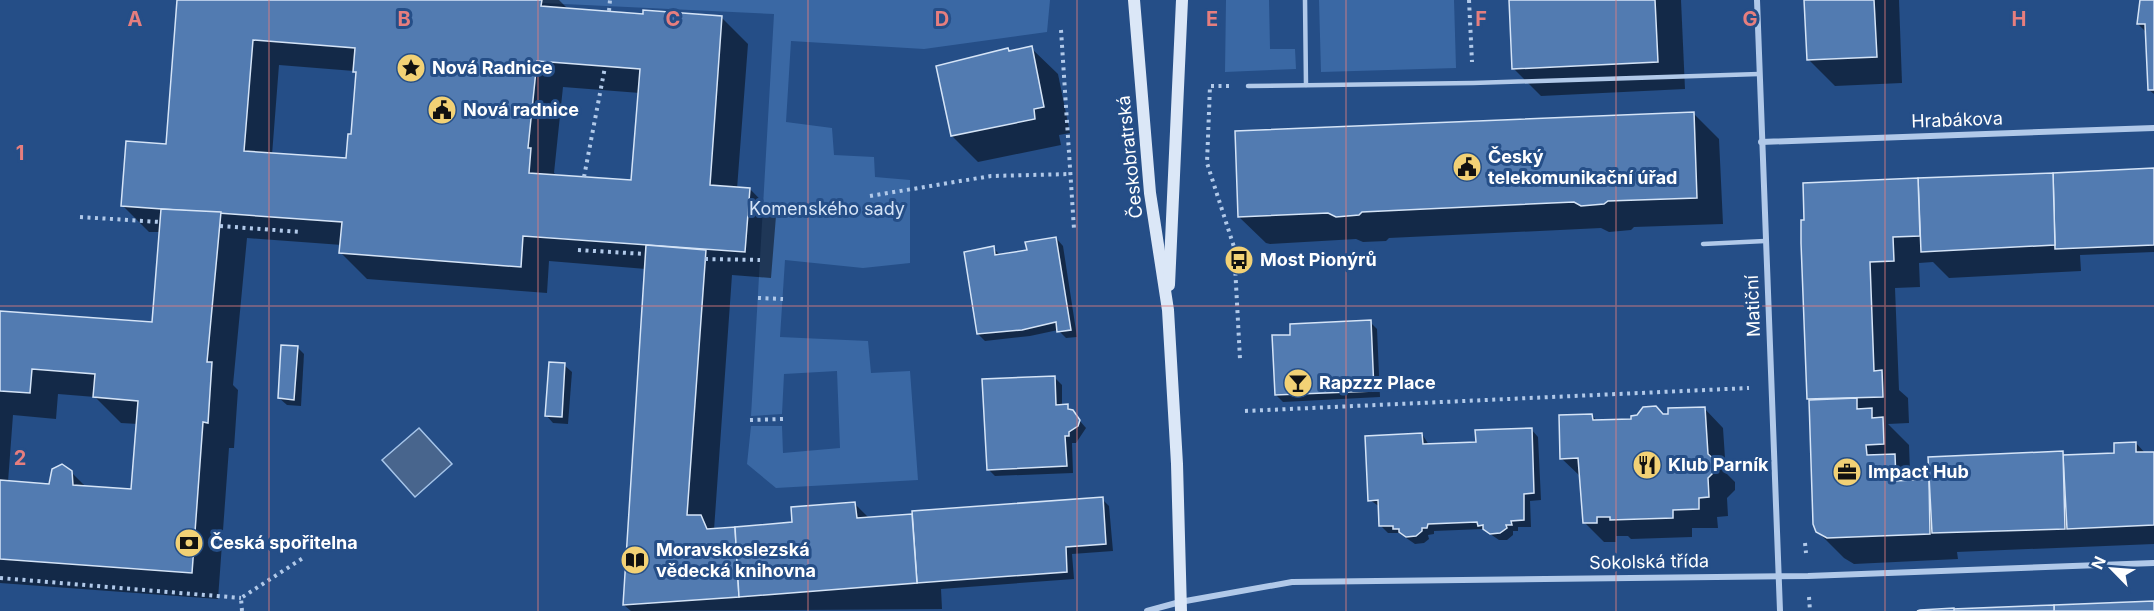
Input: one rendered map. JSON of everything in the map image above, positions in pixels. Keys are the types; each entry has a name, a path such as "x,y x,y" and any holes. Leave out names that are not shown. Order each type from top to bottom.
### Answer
{"main road":[{"name":"Českobratrská","path":"1134,0 1150,193 1168,310 1177,464 1181,606"},
{"name":"Českobratrská","path":"1168,310 1182,0"}],"street":[{"name":"Matiční","path":"1757,0 1780,611"},
{"name":"Hrabákova","path":"1761,142 2154,128"},
{"name":"Sokolská třída","path":"1147,611 1292,582 1779,576 2154,563"}],"lane":[{"path":"1305,0 1306,85"},
{"path":"1248,86 1473,83 1759,74"},
{"path":"1703,244 1765,241"}],"path":[{"path":"609,11 610,0"},
{"path":"1469,0 1473,83"},
{"path":"1061,30 1074,229"},
{"path":"584,177 605,67"},
{"path":"1240,359 1234,247 1207,163 1210,86 1248,86"},
{"path":"870,196 991,176 1071,174"},
{"path":"80,217 160,222"},
{"path":"220,226 301,232"},
{"path":"578,250 645,254"},
{"path":"705,259 760,260"},
{"path":"758,298 783,299"},
{"path":"1245,411 1771,387"},
{"path":"750,420 783,419"},
{"path":"0,578 241,598 303,558"},
{"path":"241,598 242,611"}],"green space":[{"name":"Komenského sady","path":"543,0 1050,0 1047,32 924,49 791,41 786,122 832,128 834,155 874,157 875,177 910,180 910,263 863,268 785,260 780,337 868,341 871,373 910,371 918,480 776,488 747,464 751,426 782,426 783,453 840,448 837,371 784,374 782,414 751,416 774,14 543,3"},
{"path":"1226,0 1269,0 1270,49 1295,49 1296,69 1225,72"},
{"path":"1319,0 1454,0 1456,68 1321,72"}],"shaded area":[{"path":"419,428 452,464 415,497 382,460"}],"building":[{"name":"Nová radnice","path":"177,0 542,0 541,6 643,14 643,10 722,16 710,185 750,188 745,252 523,236 521,267 339,253 342,222 121,206 126,141 166,144","holes":["253,40 355,48 353,72 356,72 351,134 348,134 346,158 244,151","537,61 640,69 631,180 529,173 531,148 528,148"]},
{"path":"1509,0 1655,0 1658,62 1512,69"},
{"path":"1804,0 1874,0 1877,57 1807,60"},
{"path":"2140,0 2154,0 2154,90 2148,90 2145,24 2137,24"},
{"path":"1032,46 1044,107 1034,109 1035,119 951,136 936,66 1008,48 1009,51"},
{"path":"1694,112 1697,198 1608,201 1604,204 1581,206 1574,202 1362,212 1359,215 1336,217 1328,213 1238,217 1235,131"},
{"path":"2154,168 2154,245 2055,249 2053,173"},
{"path":"2053,173 2055,245 1921,252 1918,178"},
{"path":"1918,178 1920,236 1893,237 1894,261 1870,262 1874,371 1882,370 1883,397 1807,399 1801,243 1801,220 1804,220 1803,183"},
{"path":"161,209 221,212 207,362 212,362 208,423 203,422 192,573 0,559 0,480 49,484 52,469 62,464 72,471 73,485 131,489 138,401 93,397 95,374 32,369 30,393 0,391 0,311 152,322"},
{"path":"1056,237 1071,330 1057,332 1056,322 1022,330 977,334 964,252 994,246 995,255 1027,250 1025,242"},
{"path":"646,245 706,250 687,515 701,515 707,529 735,527 739,597 623,605"},
{"path":"1371,320 1374,391 1275,395 1272,335 1290,335 1290,324"},
{"path":"281,345 298,346 294,400 278,398"},
{"path":"549,362 565,363 562,417 545,416"},
{"path":"1055,376 1056,405 1068,404 1068,409 1073,410 1080,420 1078,426 1069,432 1069,436 1065,436 1067,466 987,470 982,379"},
{"path":"1857,398 1857,409 1872,408 1872,418 1883,417 1884,444 1866,445 1867,455 1895,454 1896,481 1929,479 1930,534 1827,538 1816,532 1813,524 1809,400"},
{"name":"Klub Parník","path":"1656,406 1663,414 1668,414 1668,408 1705,407 1708,454 1716,461 1716,470 1708,478 1709,497 1699,498 1699,509 1673,510 1673,518 1610,520 1610,517 1597,517 1597,523 1583,523 1578,458 1560,459 1559,415 1592,414 1593,420 1631,419 1631,416 1637,415 1643,407"},
{"path":"1532,428 1534,493 1524,494 1524,520 1511,521 1512,525 1506,525 1507,528 1500,533 1490,534 1483,529 1483,525 1478,526 1477,522 1428,524 1427,528 1422,528 1416,536 1406,537 1399,532 1399,529 1393,529 1393,526 1379,526 1378,500 1368,501 1365,436 1422,433 1423,444 1476,442 1475,430"},
{"path":"2136,442 2136,452 2154,452 2154,525 2067,529 2063,455 2114,453 2114,443"},
{"path":"2063,451 2065,529 1932,533 1928,457"},
{"path":"1103,497 1106,544 1066,547 1067,572 917,583 912,511"},
{"path":"855,502 857,518 912,514 917,583 739,597 735,527 792,522 791,507"},
{"path":"2154,601 2154,611 2054,611 2054,605"},
{"path":"2054,605 2054,611 1954,611 1953,609"},
{"path":"1954,608 1954,611 1917,611 1920,610"}],"place":[{"name":"Nová Radnice","path":"411,68"},
{"name":"Nová radnice","path":"442,110"},
{"name":"Český telekomunikační úřad","path":"1467,167"},
{"name":"Most Pionýrů","path":"1239,260"},
{"name":"Rapzzz Place","path":"1298,383"},
{"name":"Klub Parník","path":"1647,465"},
{"name":"Impact Hub","path":"1847,472"},
{"name":"Česká spořitelna","path":"189,543"},
{"name":"Moravskoslezská vědecká knihovna","path":"635,560"}]}
